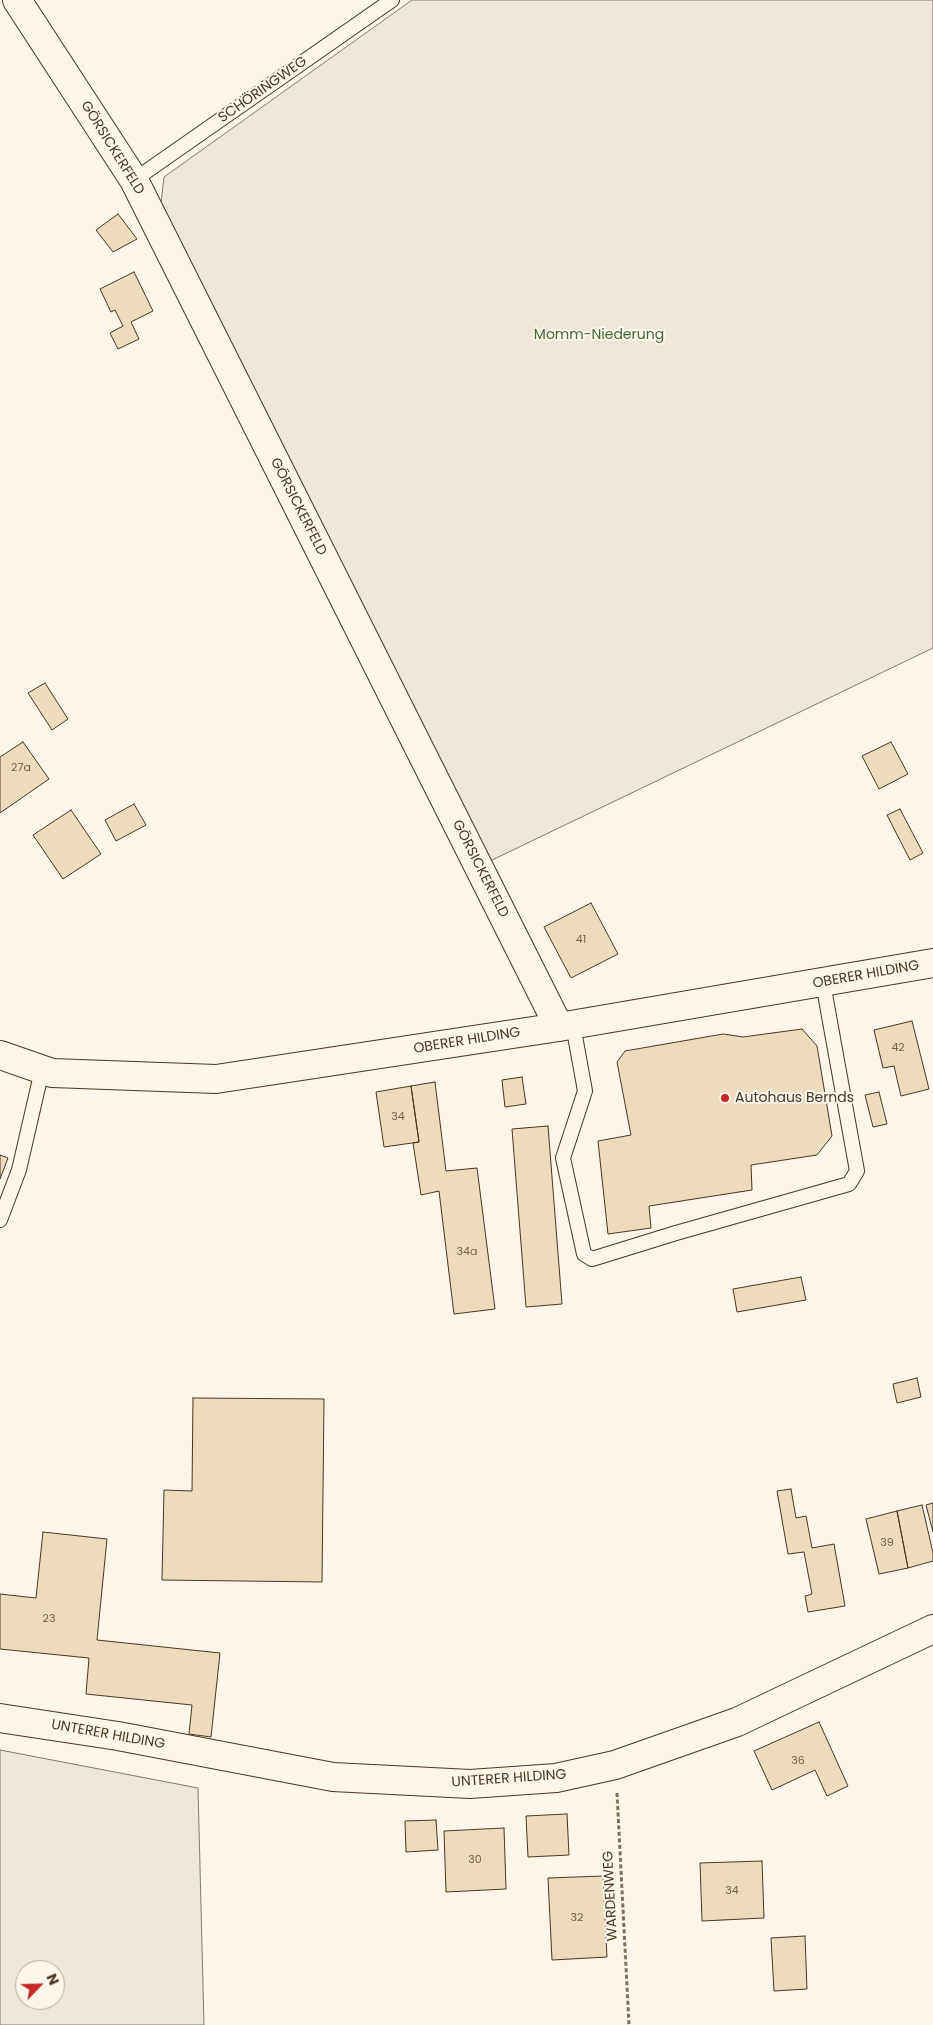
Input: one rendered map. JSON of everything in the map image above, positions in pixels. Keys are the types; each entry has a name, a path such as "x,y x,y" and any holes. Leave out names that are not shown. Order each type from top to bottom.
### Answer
{"street":[{"name":"GÖRSICKERFELD","path":"17,0 134,180 566,1026"},
{"name":"OBERER HILDING","path":"0,1056 52,1073 216,1079 566,1026 933,963"},
{"name":"UNTERER HILDING","path":"0,1718 118,1736 333,1777 470,1784 556,1778 615,1765 737,1722 933,1629"}],"lane":[{"name":"SCHÖRINGWEG","path":"134,180 392,0"},
{"path":"566,1026 586,1091 563,1158 584,1254 592,1260 676,1233 849,1184 857,1171 823,983"},
{"path":"0,1220 19,1170 42,1070"}],"path":[{"name":"WARDENWEG","path":"615,1765 629,2025"}],"green space":[{"name":"Momm-Niederung","path":"412,0 933,0 933,648 488,862 161,203 164,177"},
{"path":"0,1750 198,1788 204,2025 0,2025"}],"building":[{"path":"118,214 137,239 113,252 96,230"},
{"path":"134,272 153,311 131,322 139,339 118,349 110,333 123,326 115,310 111,312 100,289"},
{"path":"45,683 68,719 52,730 28,693"},
{"path":"23,742 49,779 0,813 0,757"},
{"path":"891,742 908,774 879,789 862,756"},
{"path":"134,804 146,825 116,841 105,820"},
{"path":"900,809 923,853 910,860 887,815"},
{"path":"71,810 101,854 63,879 33,835"},
{"path":"591,903 618,954 571,978 544,927"},
{"path":"912,1021 929,1089 901,1096 894,1066 883,1068 874,1030"},
{"name":"Autohaus Bernds","path":"802,1029 817,1046 832,1136 817,1155 751,1165 752,1190 649,1206 651,1228 608,1234 598,1141 631,1135 617,1062 625,1051 723,1034 743,1037"},
{"path":"522,1077 526,1104 505,1107 502,1080"},
{"path":"435,1082 446,1171 477,1168 495,1309 454,1314 439,1191 421,1195 413,1143 419,1142 411,1086"},
{"path":"411,1086 419,1142 384,1147 376,1092"},
{"path":"879,1092 887,1124 873,1127 865,1095"},
{"path":"548,1126 562,1304 526,1307 512,1129"},
{"path":"0,1155 8,1158 0,1179"},
{"path":"801,1277 806,1300 737,1312 733,1289"},
{"path":"917,1378 921,1397 897,1403 893,1384"},
{"path":"193,1398 324,1399 322,1582 162,1580 164,1490 192,1491"},
{"path":"791,1489 796,1518 806,1516 812,1548 834,1544 845,1606 808,1612 805,1596 812,1594 804,1552 788,1554 777,1491"},
{"path":"933,1503 933,1532 926,1505"},
{"path":"922,1505 933,1553 933,1561 908,1568 897,1511"},
{"path":"897,1511 908,1568 879,1574 866,1519"},
{"path":"43,1532 107,1539 97,1640 220,1653 211,1737 189,1734 192,1705 86,1694 89,1658 0,1649 0,1594 36,1598"},
{"path":"819,1722 848,1786 827,1796 815,1770 772,1790 754,1751"},
{"path":"567,1814 569,1855 528,1857 526,1816"},
{"path":"436,1820 438,1850 406,1852 405,1821"},
{"path":"504,1828 506,1889 446,1892 444,1831"},
{"path":"762,1861 764,1918 702,1921 700,1863"},
{"path":"603,1876 607,1957 552,1960 548,1878"},
{"path":"805,1936 807,1989 774,1991 771,1938"}],"place":[{"name":"Autohaus Bernds","path":"725,1098"}]}
